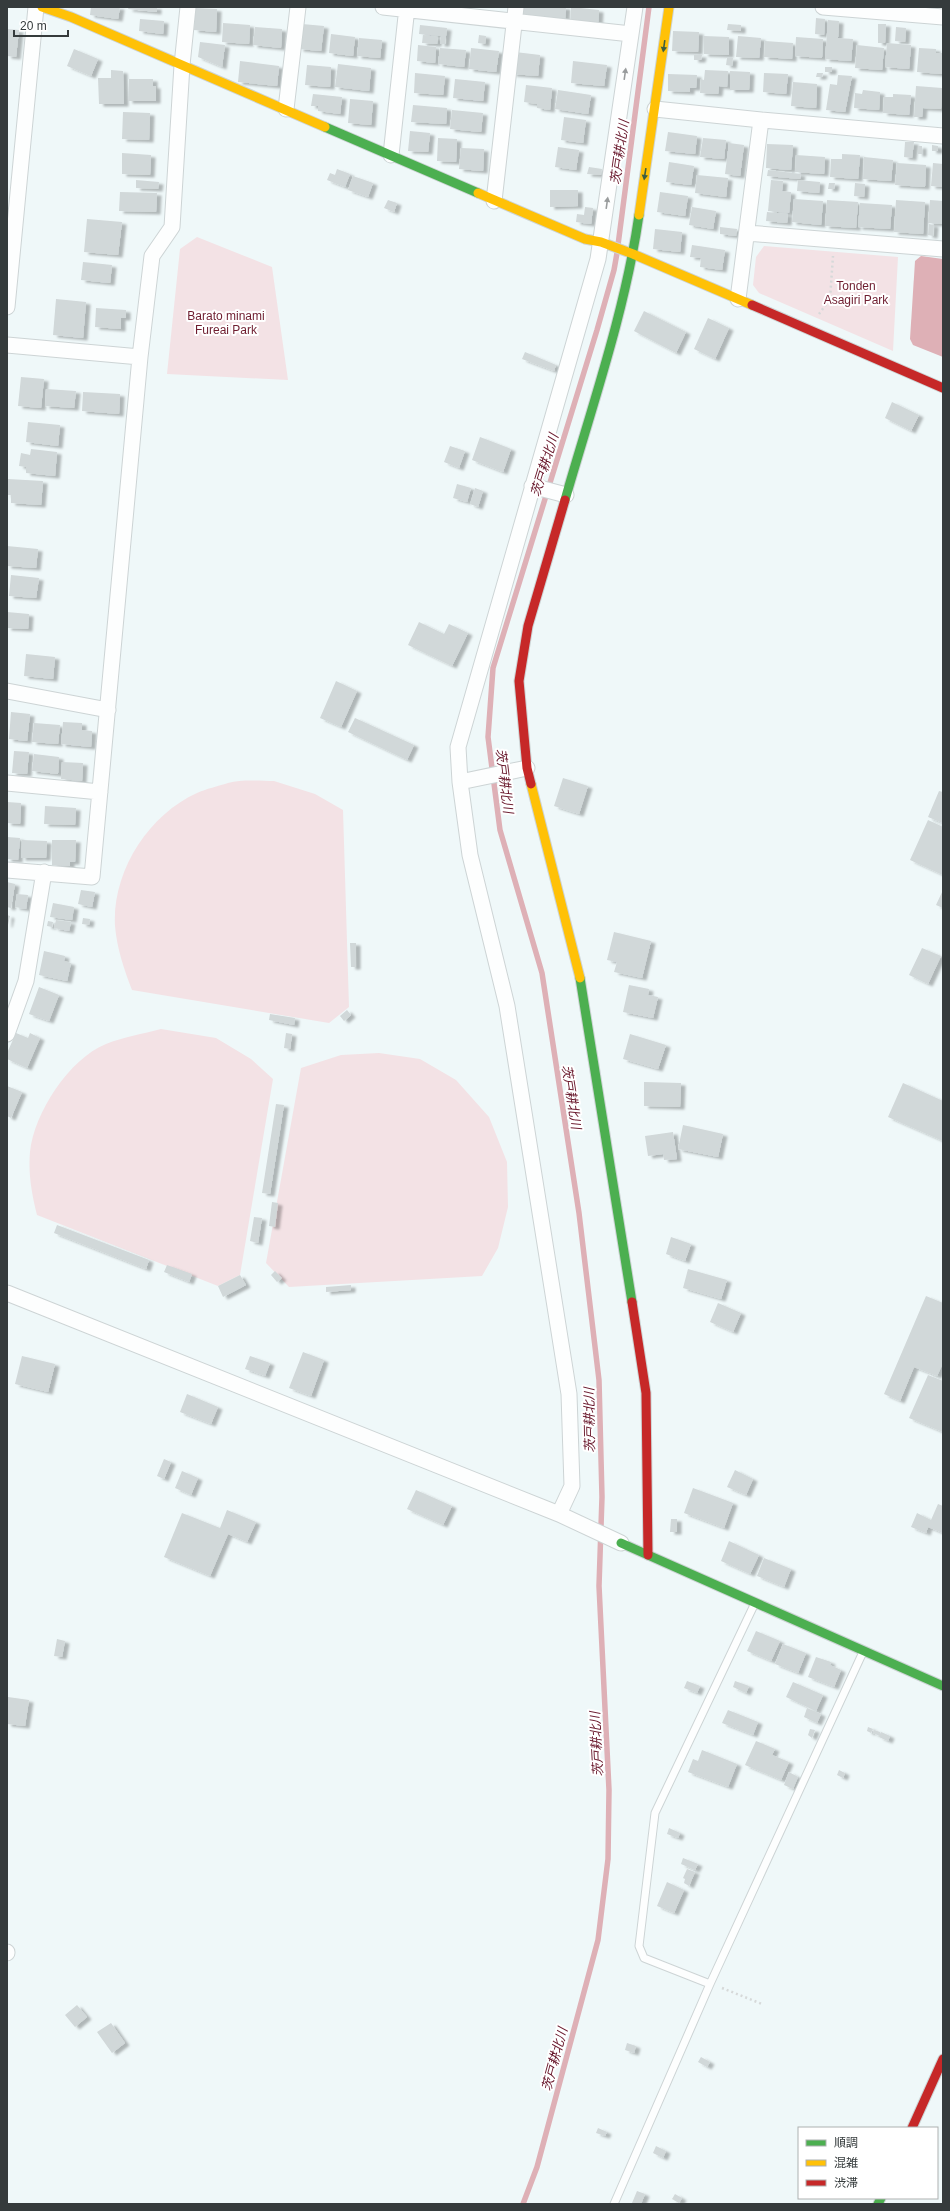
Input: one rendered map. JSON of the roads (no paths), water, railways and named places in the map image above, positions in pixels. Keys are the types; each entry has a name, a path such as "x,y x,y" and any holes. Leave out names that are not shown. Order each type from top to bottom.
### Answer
{"street":[{"path":"7,307 36,7"},
{"path":"42,7 72,12 182,65 286,109 494,201 585,239 624,250 943,388"},
{"path":"7,870 92,877 140,357 152,256 172,227 182,65 188,7"},
{"path":"286,109 298,7"},
{"path":"383,7 515,14 631,34"},
{"path":"558,1514 572,1486 569,1394 507,1006 470,855 460,782 458,747 537,487 606,244 635,7"},
{"path":"648,1555 646,1393 582,988 527,768 519,681 528,626 562,494 614,328 633,254 669,7"},
{"path":"823,7 943,17"},
{"path":"391,155 407,8"},
{"path":"494,201 515,14"},
{"path":"655,109 943,136"},
{"path":"738,299 761,120"},
{"path":"747,233 943,249"},
{"path":"7,345 140,357"},
{"path":"537,487 562,494"},
{"path":"7,690 108,710"},
{"path":"460,782 527,768"},
{"path":"7,783 100,792"},
{"path":"8,1029 26,981 44,872"},
{"path":"7,1292 558,1514 943,1686"},
{"path":"912,2127 943,2059"}],"lane":[{"path":"710,1984 644,1958 639,1946 655,1813 755,1603"},
{"path":"614,2204 710,1984 863,1651"}],"waterway":[{"name":"茨戸耕北川","path":"618,245 649,7"},
{"name":"茨戸耕北川","path":"523,2204 537,2167 598,1940 608,1859 609,1790 599,1586 602,1497 599,1380 579,1213 542,973 500,830 488,737 493,668 597,330 614,270 617,253"}],"park label":[{"name":"Tonden Asagiri Park","path":"856,293"},
{"name":"Barato minami Fureai Park","path":"226,323"}]}
